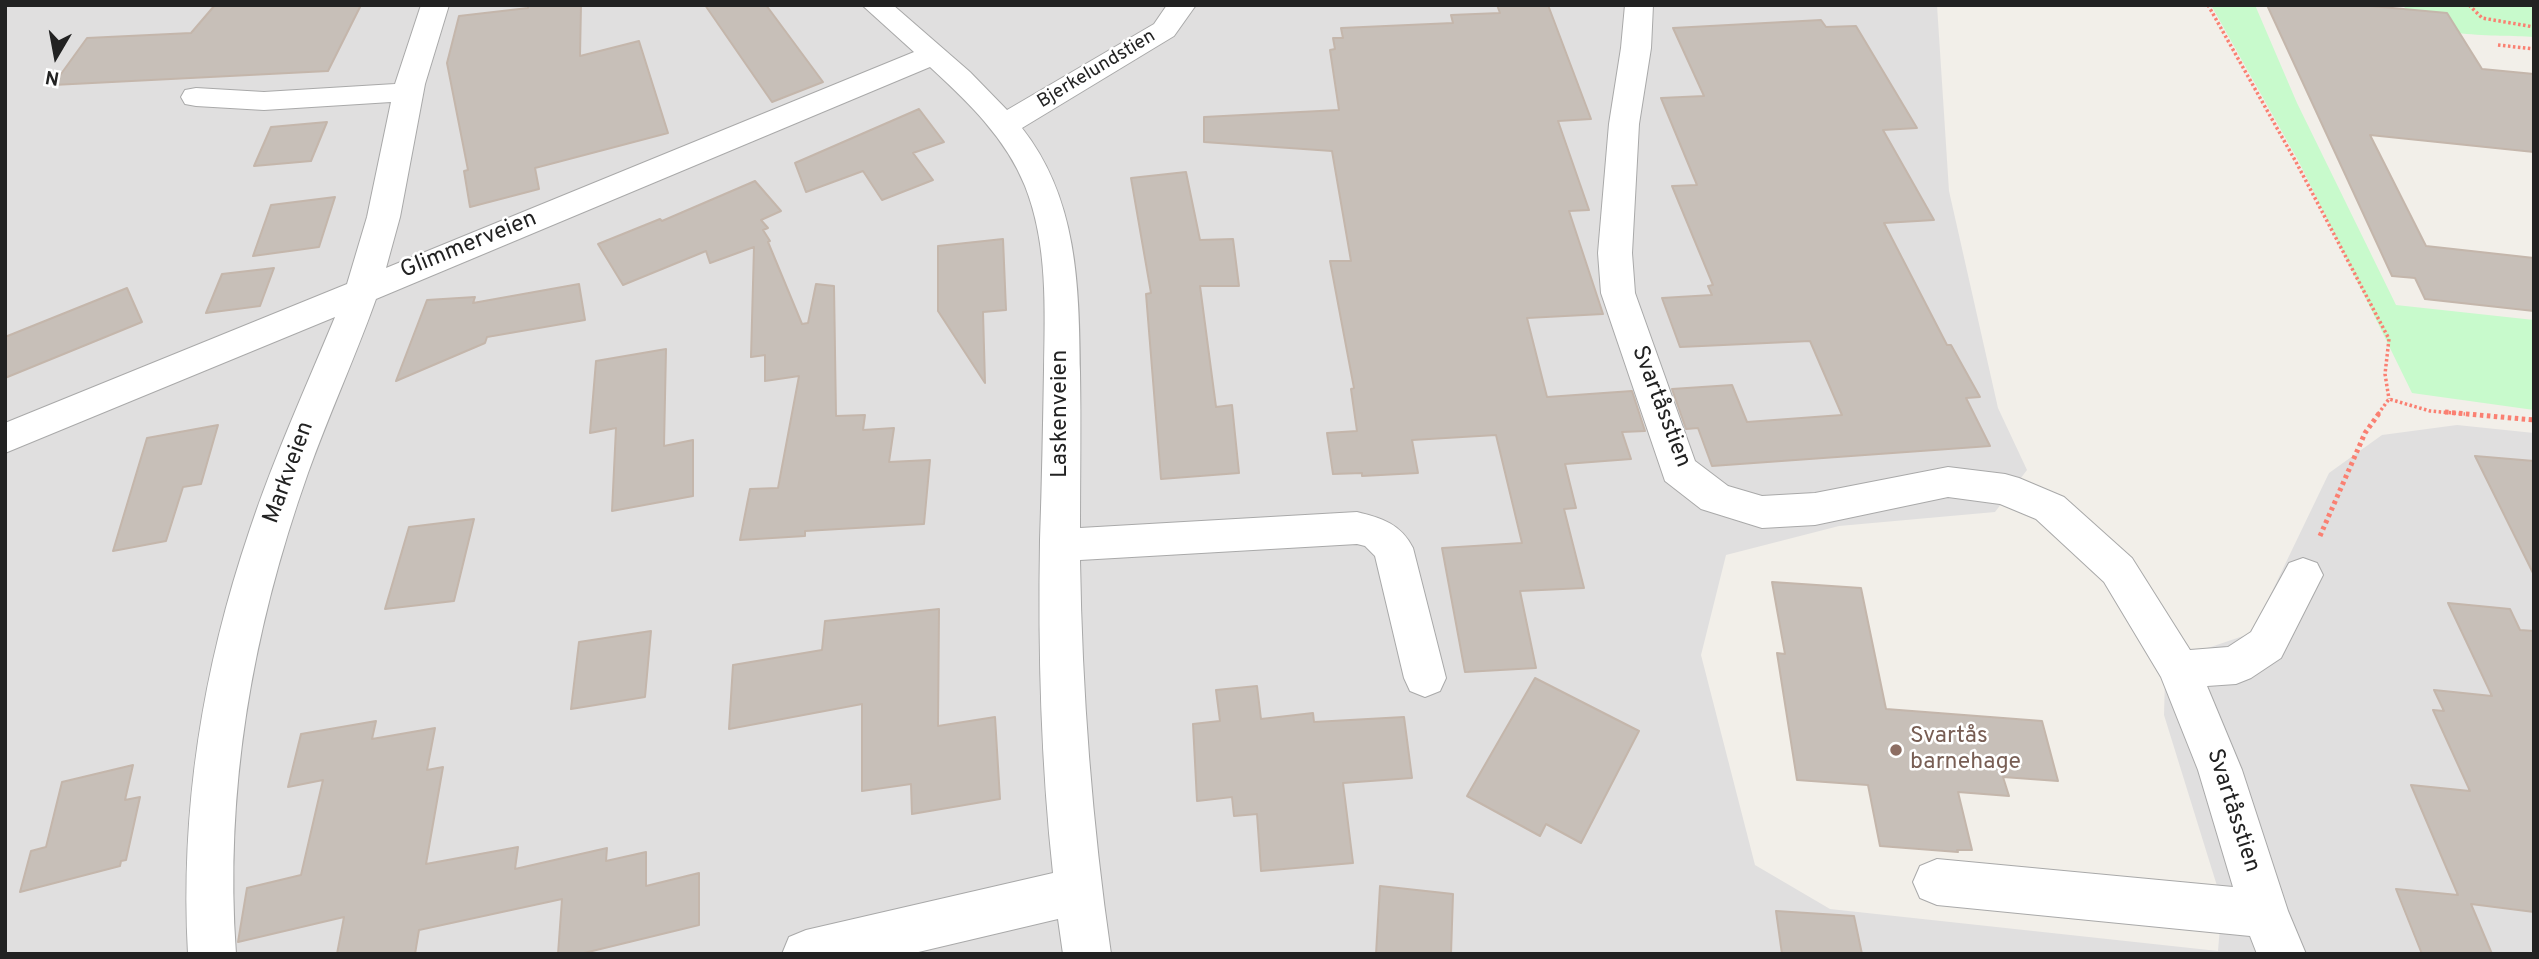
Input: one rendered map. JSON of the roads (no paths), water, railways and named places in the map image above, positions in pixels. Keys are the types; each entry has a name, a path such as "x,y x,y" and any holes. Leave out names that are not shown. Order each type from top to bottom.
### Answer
{"street":[{"name":"Markveien","path":"212,954 208,916 212,786 232,670 254,577 288,474 374,254 408,92 435,5"},
{"name":"Laskenveien","path":"876,5 964,81 1004,125 1030,164 1047,203 1059,262 1063,719 1077,891 1087,954"},
{"name":"Bjerkelundstien","path":"1004,125 1164,30 1182,5"},
{"name":"Svartåsstien","path":"1639,5 1636,48 1624,124 1615,253 1618,293 1679,470 1715,498 1762,512 1815,509 1948,482 2005,489 2050,508 2118,570 2179,669 2220,770 2274,934"},
{"name":"Glimmerveien","path":"5,439 933,55"},
{"path":"196,97 264,101 408,92"},
{"path":"1060,545 1357,528 1377,533 1393,548 1425,678"},
{"path":"2179,669 2236,665 2266,645 2303,575"},
{"path":"1937,882 2274,934"},
{"path":"806,954 1077,891"}],"place":[{"name":"Svartås barnehage","path":"1896,750"}]}
